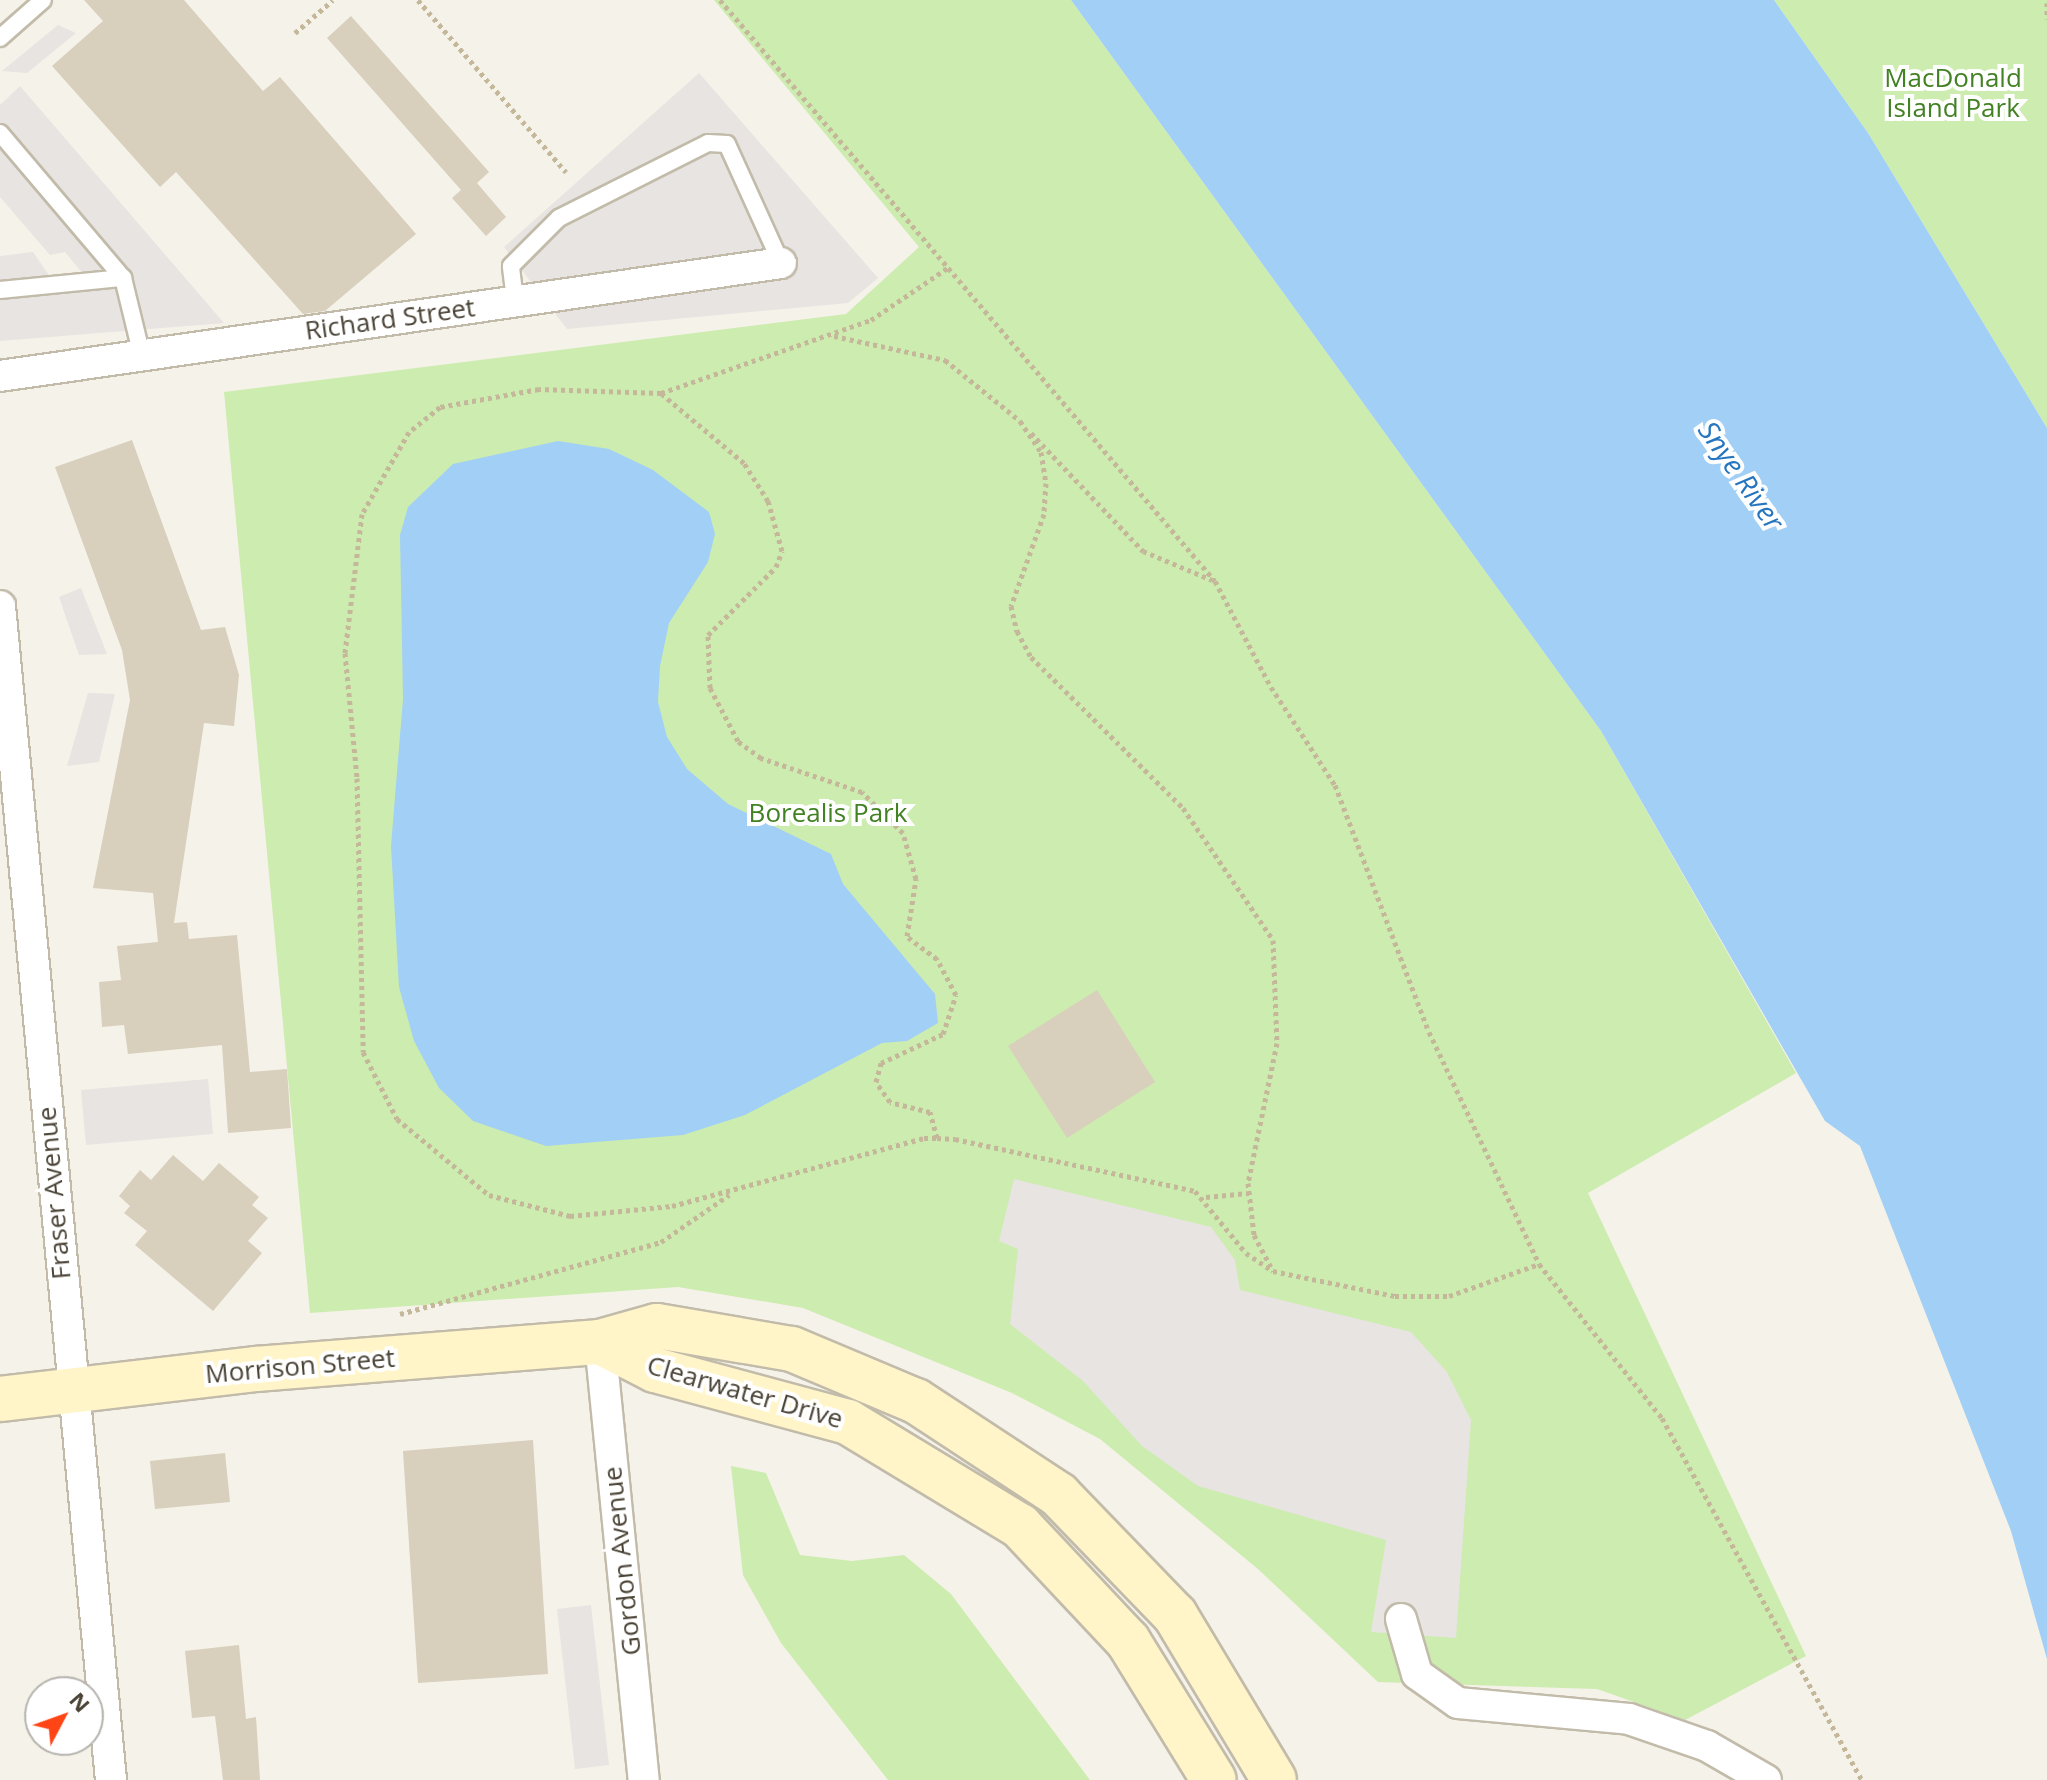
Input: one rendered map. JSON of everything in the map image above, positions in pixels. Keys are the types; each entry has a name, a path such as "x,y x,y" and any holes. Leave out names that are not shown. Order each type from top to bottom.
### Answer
{"main road":[{"name":"Clearwater Drive","path":"600,1342 657,1326 792,1349 916,1401 1021,1465 1175,1615 1274,1780"},
{"name":"Morrison Street","path":"0,1399 600,1342"},
{"name":"Clearwater Drive","path":"600,1342 655,1370 848,1422 1020,1526 1128,1641 1214,1780"}],"street":[{"name":"Richard Street","path":"0,376 781,263"},
{"name":"Fraser Avenue","path":"0,606 71,1390 111,1780"},
{"name":"Gordon Avenue","path":"600,1342 644,1780"},
{"path":"1401,1619 1417,1674 1458,1703 1629,1719 1707,1746 1766,1780"}],"lane":[{"path":"0,38 43,0"},
{"path":"0,133 123,278 142,356"},
{"path":"515,300 511,266 559,218 708,143 727,144 781,263"},
{"path":"0,290 123,278"}],"path":[{"path":"295,33 333,0"},
{"path":"418,0 566,172"},
{"path":"720,0 1215,581 1271,687 1335,785 1429,1032 1539,1264 1662,1418 1862,1780"},
{"path":"2047,3 2047,19"},
{"path":"949,267 871,320 834,336 661,393 539,389 440,407 409,432 362,514 345,653 357,778 363,1052 397,1119 489,1195 570,1216 733,1193 937,1138 1203,1197 1248,1193"},
{"path":"834,336 945,360 1024,428 1143,551 1215,581"},
{"path":"661,393 744,463 778,530 776,567 708,635 704,658 722,715 761,758 862,792 888,812 912,855 916,899 907,936 937,959 956,995 943,1034 881,1063 876,1082 890,1102 930,1112 937,1138"},
{"path":"1024,428 1041,452 1046,483 1044,514 1011,606 1017,631 1031,657 1183,808 1273,940 1277,1043 1248,1193 1254,1235 1273,1271"},
{"path":"400,1314 661,1242 733,1193"},
{"path":"1203,1197 1246,1253 1273,1271 1382,1295 1449,1296 1539,1264"}],"green space":[{"name":"Borealis Park","path":"714,0 1071,0 1601,731 1796,1073 1588,1193 1806,1656 1685,1720 1597,1689 1378,1682 1258,1569 1100,1439 1012,1393 803,1308 678,1287 310,1313 224,392 846,314 919,247"},
{"name":"MacDonald Island Park","path":"1774,0 2047,0 2047,428 1868,133"},
{"path":"731,1466 766,1473 800,1555 852,1561 904,1555 951,1594 1090,1780 888,1780 781,1643 743,1575"}],"shaded area":[{"path":"58,25 76,33 27,73 2,71"},
{"path":"699,73 878,278 848,303 567,329 504,247"},
{"path":"20,86 224,323 0,341 0,256 33,252 51,278 84,275 65,252 50,255 0,197 0,105"},
{"path":"81,588 107,654 79,655 59,597"},
{"path":"88,693 115,694 99,762 67,766"},
{"path":"208,1079 213,1134 86,1145 81,1090"},
{"path":"1014,1179 1211,1227 1235,1260 1240,1290 1411,1332 1447,1372 1471,1420 1456,1638 1371,1632 1386,1540 1198,1486 1142,1446 1083,1381 1010,1324 1018,1249 999,1241"},
{"path":"591,1605 609,1765 575,1769 557,1609"}],"water":[{"name":"Snye River","path":"1071,0 1774,0 1868,133 2047,428 2047,1659 2011,1531 1860,1146 1825,1121 1601,731"},
{"path":"558,441 609,449 653,470 709,512 715,534 708,562 669,623 660,666 658,702 667,737 687,769 728,804 831,854 843,884 935,994 938,1023 907,1041 882,1043 745,1115 683,1135 546,1146 473,1121 439,1088 414,1041 399,987 391,846 403,699 400,535 408,507 453,464"}],"building":[{"path":"84,0 184,0 263,91 280,77 416,234 325,311 303,314 176,172 160,187 52,66 103,21"},
{"path":"351,16 489,172 477,183 506,217 486,236 452,198 461,190 327,38"},
{"path":"132,440 201,630 225,627 239,675 234,726 204,723 174,923 187,922 189,939 237,935 250,1072 287,1069 291,1128 228,1133 222,1045 128,1054 124,1025 102,1027 99,982 121,980 117,946 158,942 153,893 93,888 130,700 122,650 55,467"},
{"path":"1097,990 1155,1082 1067,1138 1008,1046"},
{"path":"173,1155 203,1181 219,1163 259,1197 252,1205 268,1218 248,1241 262,1253 213,1311 135,1245 147,1231 124,1213 130,1206 119,1196 140,1170 151,1180"},
{"path":"533,1440 548,1674 418,1683 403,1451"},
{"path":"225,1453 230,1502 155,1509 150,1461"},
{"path":"239,1645 246,1719 256,1717 260,1780 223,1780 215,1716 192,1718 185,1651"}]}
